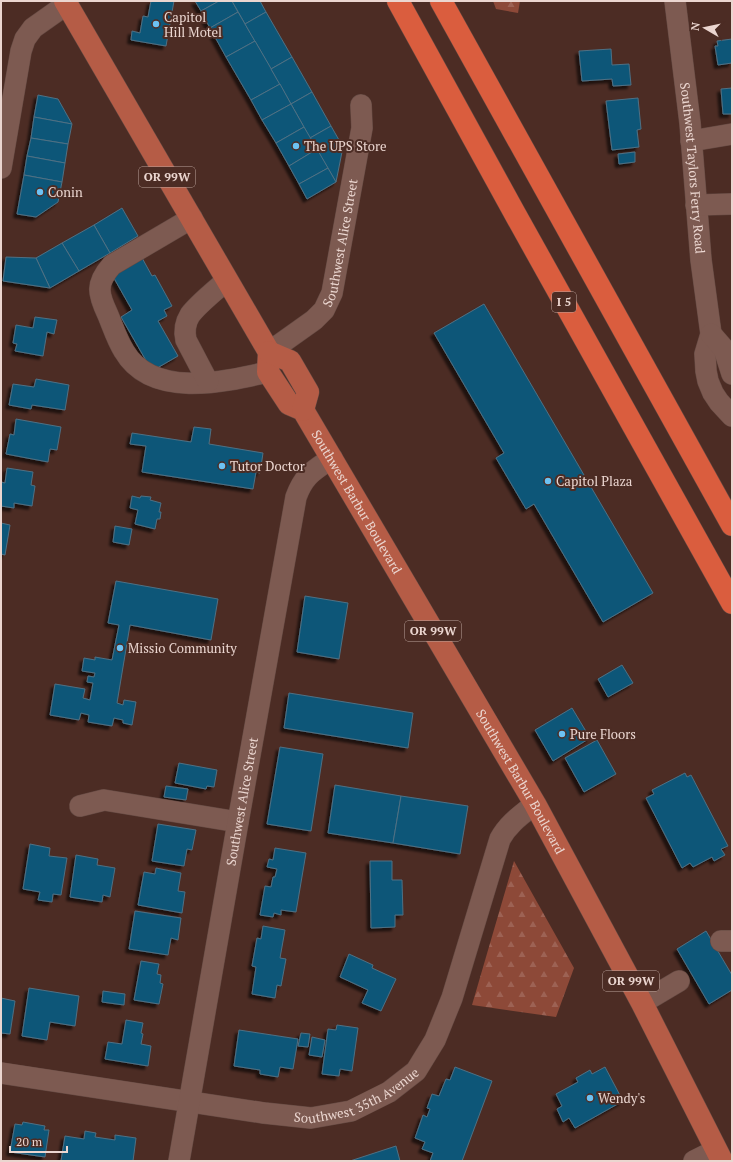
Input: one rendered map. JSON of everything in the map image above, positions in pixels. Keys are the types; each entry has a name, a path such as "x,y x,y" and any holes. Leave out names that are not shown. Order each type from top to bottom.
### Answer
{"highway":[{"name":"I 5","path":"398,1 732,603"},
{"path":"441,1 732,525"}],"main road":[{"name":"OR 99W","path":"66,3 227,280 268,362"},
{"name":"Southwest Barbur Boulevard","path":"268,362 290,361 308,392 303,410 535,804 642,1003 719,1155"}],"street":[{"name":"Southwest Taylors Ferry Road","path":"676,1 705,293 711,334 705,354 708,381 719,402 732,416"},
{"path":"1,168 21,51 25,39 32,28 66,3"},
{"name":"Southwest Alice Street","path":"268,362 324,310 332,293 362,128 361,105"},
{"path":"691,141 732,134"},
{"path":"696,205 732,204"},
{"path":"192,218 112,265 104,274 100,285 100,298 124,352 137,367 149,375 167,381 187,384 229,380 268,362"},
{"path":"208,382 186,340 184,332 190,316 227,280"},
{"path":"711,334 724,349 732,374"},
{"name":"Southwest Alice Street","path":"179,1161 296,497 308,474 332,458"},
{"path":"80,806 104,800 238,822"},
{"name":"Southwest 35th Avenue","path":"1,1073 264,1114 311,1118 351,1111 389,1092 416,1071 435,1040 452,998 500,839 504,831 514,821 535,804"},
{"path":"642,1003 679,981"},
{"path":"694,1161 719,1155"}],"green space":[{"path":"493,1 520,1 518,13 496,9"},
{"path":"514,861 574,968 556,1017 472,1005"}],"building":[{"name":"Capitol Hill Motel","path":"151,1 174,1 166,46 131,40 132,31 140,33 143,16 148,17"},
{"path":"195,1 219,1 201,11"},
{"path":"219,1 232,1 238,12 210,28 201,11"},
{"path":"232,1 260,1 266,12 245,24"},
{"path":"238,12 255,41 226,57 210,28"},
{"path":"266,12 292,57 271,69 245,24"},
{"path":"732,39 732,63 718,65 715,46 718,46 717,41"},
{"path":"255,41 280,84 251,100 226,57"},
{"path":"611,49 612,65 629,64 631,85 613,86 612,79 582,81 579,51"},
{"path":"292,57 312,92 291,104 271,69"},
{"path":"280,84 291,104 262,120 251,100"},
{"path":"732,88 732,114 723,114 721,89"},
{"path":"312,92 331,126 310,138 291,104"},
{"path":"38,95 58,99 72,124 34,117"},
{"path":"638,98 641,129 637,130 639,147 612,150 606,101"},
{"path":"291,104 304,127 276,143 262,120"},
{"path":"34,117 72,124 68,144 31,138"},
{"path":"331,126 343,147 336,182 310,138"},
{"name":"The UPS Store","path":"304,127 317,149 289,166 276,143"},
{"path":"31,138 68,144 65,163 27,156"},
{"path":"317,149 328,168 299,184 289,166"},
{"path":"635,152 635,162 619,164 618,154"},
{"path":"27,156 65,163 62,182 24,175"},
{"path":"328,168 336,182 307,199 299,184"},
{"name":"Conin","path":"24,175 62,182 58,202 36,217 17,214"},
{"path":"122,208 138,236 110,253 94,225"},
{"path":"94,225 110,253 79,271 62,243"},
{"path":"62,243 79,271 50,288 36,258"},
{"path":"141,256 152,276 155,275 172,306 164,310 167,316 158,321 178,356 152,371 121,317 132,310 111,273"},
{"path":"6,257 36,258 50,288 3,281"},
{"name":"Capitol Plaza","path":"484,304 653,593 603,622 534,504 526,509 496,458 504,453 434,333"},
{"path":"35,317 57,320 54,334 47,332 43,356 15,351 17,344 13,343 16,325 33,328"},
{"path":"36,379 69,385 65,410 32,405 31,409 9,405 13,384 34,387"},
{"path":"16,419 61,427 57,450 50,449 48,462 6,454 10,434 14,435"},
{"path":"194,427 211,429 209,444 263,453 260,473 256,472 253,489 142,472 146,446 130,444 132,433 191,442"},
{"path":"7,468 33,472 31,485 35,486 32,506 14,503 14,508 1,506 1,482 5,483"},
{"path":"132,496 140,498 141,496 151,497 150,500 161,503 159,512 161,512 160,519 157,519 155,529 135,524 138,510 130,508"},
{"path":"1,523 10,525 5,555 1,554"},
{"path":"115,526 132,529 129,545 113,542"},
{"name":"Missio Community","path":"116,581 218,599 211,640 130,625 117,703 123,705 124,700 136,702 132,725 123,723 123,720 114,718 112,726 88,722 89,715 81,713 79,720 50,715 55,684 85,689 83,698 90,700 93,683 87,682 88,676 94,677 95,673 82,671 84,658 95,660 95,657 112,660 119,625 108,623"},
{"path":"305,596 348,603 339,659 297,652"},
{"path":"622,665 633,683 608,697 598,679"},
{"path":"289,693 413,713 408,748 284,728"},
{"name":"Pure Floors","path":"572,708 590,738 553,761 535,730"},
{"path":"597,740 616,774 584,792 565,758"},
{"path":"280,747 323,754 311,831 267,824"},
{"path":"179,763 217,770 214,787 207,786 206,789 175,783"},
{"path":"685,773 687,777 691,775 728,846 721,849 725,855 714,861 712,857 693,867 690,863 682,868 646,798 654,794 652,790"},
{"path":"335,785 401,796 393,843 328,833"},
{"path":"166,786 188,789 186,800 164,797"},
{"path":"401,796 468,806 460,854 393,843"},
{"path":"158,824 196,830 192,850 187,849 184,866 152,861"},
{"path":"30,844 50,848 49,856 67,858 61,895 53,894 52,902 38,900 40,892 23,889"},
{"path":"275,848 306,853 296,912 281,910 281,915 274,913 273,917 260,915 265,886 271,887 273,877 275,877 277,869 267,867 269,859 273,860"},
{"path":"76,855 98,859 97,865 115,868 110,897 103,895 102,902 70,897"},
{"path":"370,861 392,861 392,880 402,880 403,915 395,915 395,927 371,928"},
{"path":"156,868 181,873 178,891 185,892 182,913 138,905 144,872 155,874"},
{"path":"135,911 181,918 178,940 171,938 168,955 129,949"},
{"path":"263,926 285,930 280,958 286,959 281,986 277,985 275,998 252,994 256,967 252,966 257,938 261,939"},
{"path":"706,931 732,975 732,990 709,1004 677,949"},
{"path":"349,954 373,965 372,968 396,979 381,1011 362,1003 368,990 340,977"},
{"path":"141,961 159,964 157,974 161,975 160,983 163,984 159,1004 134,1000"},
{"path":"29,988 79,996 75,1026 50,1022 47,1040 22,1036"},
{"path":"103,991 125,994 124,1005 102,1002"},
{"path":"1,998 15,1001 10,1034 1,1033"},
{"path":"126,1020 143,1023 141,1044 151,1046 148,1066 105,1059 108,1042 122,1044"},
{"path":"337,1025 358,1028 352,1071 340,1069 339,1076 322,1074 328,1029 336,1030"},
{"path":"239,1030 298,1039 293,1069 280,1067 278,1077 260,1074 260,1070 234,1066"},
{"path":"301,1033 310,1034 308,1047 298,1046"},
{"path":"312,1037 325,1040 322,1057 309,1055"},
{"path":"455,1067 492,1081 462,1161 430,1161 433,1153 422,1149 425,1142 415,1138 423,1115 427,1117 430,1109 427,1108 432,1094 439,1096 446,1079 450,1080"},
{"name":"Wendy's","path":"605,1067 623,1101 575,1128 569,1118 563,1122 557,1109 562,1106 556,1094 578,1082 576,1078 590,1070 592,1074"},
{"path":"23,1122 45,1126 44,1130 49,1130 45,1157 10,1152 15,1124 22,1125"},
{"path":"85,1131 96,1133 95,1137 115,1140 115,1135 136,1138 133,1161 61,1161 65,1136 84,1139"},
{"path":"396,1146 400,1161 350,1161"}],"place":[{"name":"Capitol Hill Motel","path":"156,24"},
{"name":"The UPS Store","path":"296,146"},
{"name":"Conin","path":"40,192"},
{"name":"Tutor Doctor","path":"222,466"},
{"name":"Capitol Plaza","path":"548,481"},
{"name":"Missio Community","path":"120,648"},
{"name":"Pure Floors","path":"562,734"},
{"name":"Wendy's","path":"590,1098"}]}
